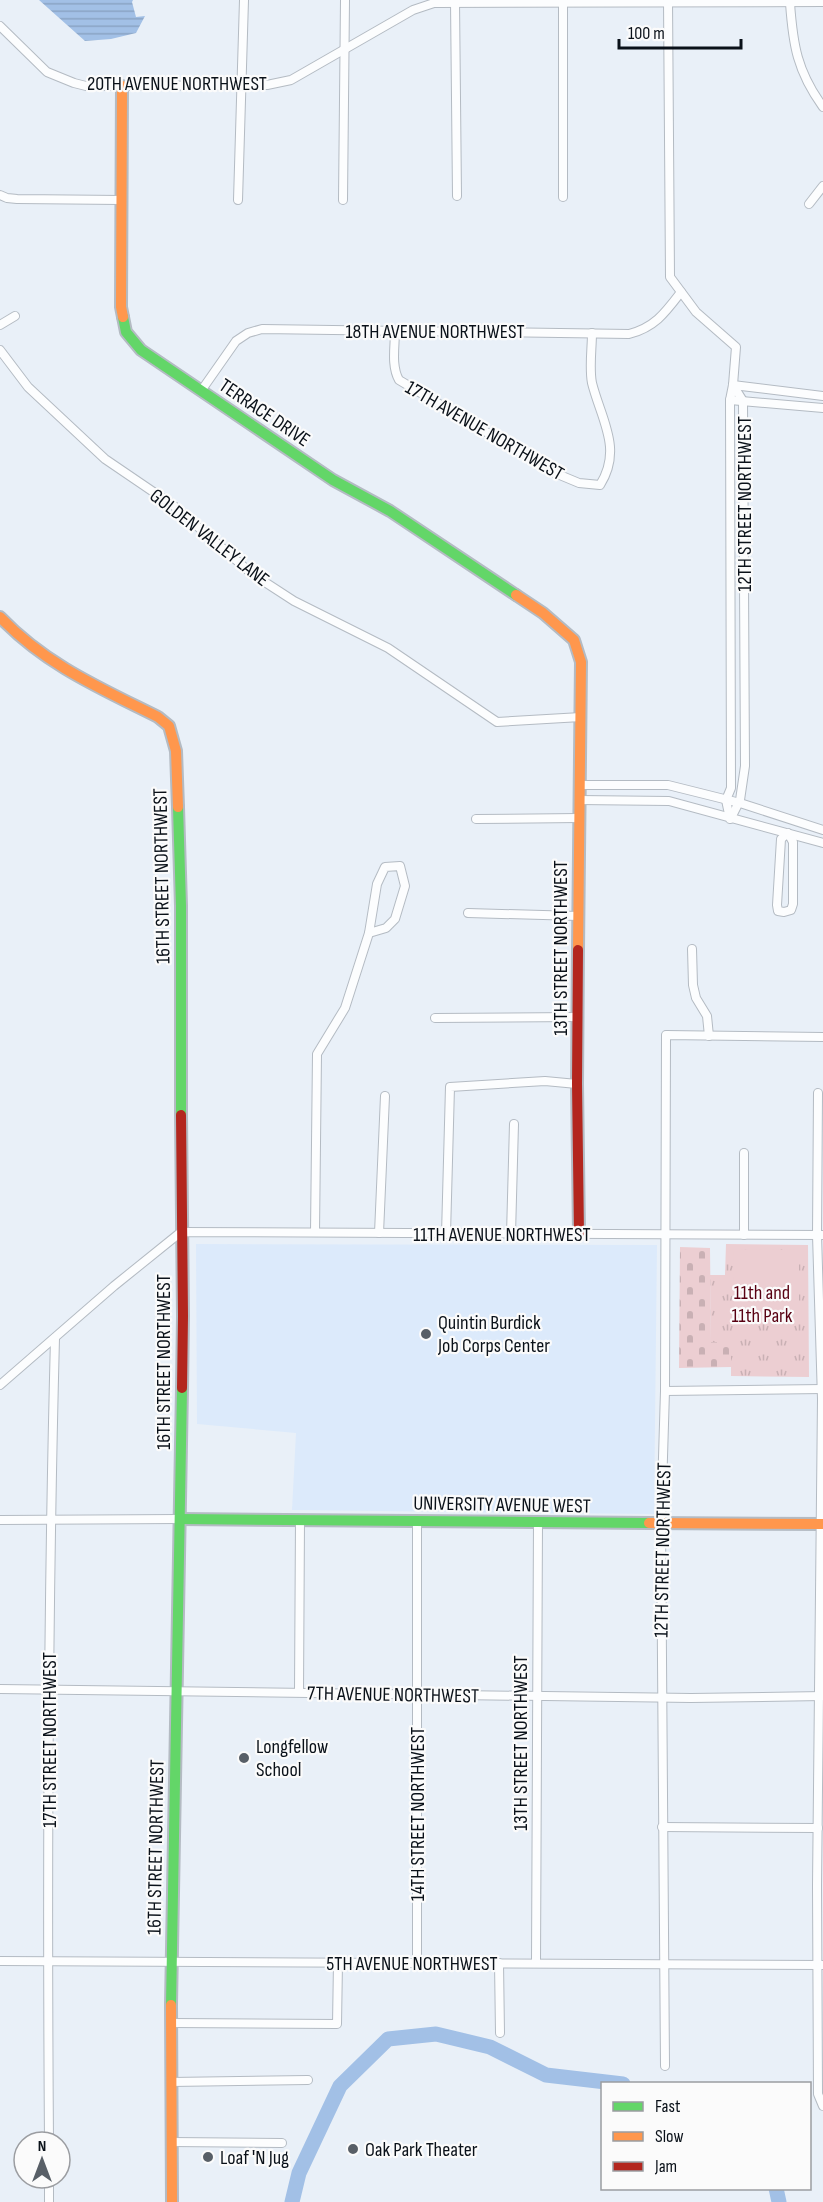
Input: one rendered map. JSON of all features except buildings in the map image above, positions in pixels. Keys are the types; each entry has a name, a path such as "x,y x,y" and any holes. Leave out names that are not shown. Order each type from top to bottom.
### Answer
{"street":[{"path":"238,200 244,0"},
{"path":"343,200 345,0"},
{"path":"454,2 456,196"},
{"path":"668,2 669,277 696,312 736,347 730,400 730,788 726,800 730,819"},
{"name":"20TH AVENUE NORTHWEST","path":"0,26 47,72 86,86 187,84 242,86 267,85 291,80 412,10 434,3 823,2"},
{"path":"790,3 795,51 804,75 823,106"},
{"path":"563,4 563,196"},
{"name":"TERRACE DRIVE","path":"122,86 121,307 126,332 141,350 333,480 390,511 543,613 574,640 581,662"},
{"path":"809,204 823,186"},
{"path":"0,195 17,199 121,200"},
{"name":"18TH AVENUE NORTHWEST","path":"201,391 236,341 262,329 629,334 645,329 660,318 681,292"},
{"path":"0,325 15,316"},
{"name":"17TH AVENUE NORTHWEST","path":"395,331 394,364 399,380 555,473 579,483 600,485 609,472 610,438 592,381 592,333"},
{"name":"GOLDEN VALLEY LANE","path":"0,350 28,387 105,459 174,506 251,573 294,601 388,648 496,722 580,717"},
{"path":"733,385 823,396"},
{"name":"12TH STREET NORTHWEST","path":"730,819 740,803 745,766 743,401 733,385"},
{"path":"730,400 823,408"},
{"name":"16TH STREET NORTHWEST","path":"0,617 22,640 67,673 158,717 169,726 176,751 181,906 183,1316 171,1962 172,2202"},
{"name":"13TH STREET NORTHWEST","path":"579,1234 577,1084 581,662"},
{"path":"580,785 668,785 740,803 823,830"},
{"path":"579,800 669,801 823,843"},
{"path":"476,819 579,818"},
{"path":"788,833 781,839 777,905 778,911 784,912 791,910 793,904 793,842 788,833 790,821"},
{"path":"315,1232 317,1054 345,1008 369,933 377,884 385,867 399,866 405,886 395,919 386,928 369,933"},
{"path":"468,913 578,916"},
{"path":"692,949 693,986 696,998 707,1016 709,1036 823,1037"},
{"path":"435,1018 578,1017"},
{"name":"12TH STREET NORTHWEST","path":"665,2066 661,1523 665,1390 666,1035 709,1036"},
{"path":"446,1234 450,1087 545,1081 577,1084"},
{"path":"818,1093 822,1389 818,2094 823,2106"},
{"path":"379,1233 385,1096"},
{"path":"511,1234 513,1124"},
{"path":"744,1153 744,1235"},
{"path":"0,1385 114,1286 181,1232"},
{"name":"11TH AVENUE NORTHWEST","path":"181,1232 820,1235"},
{"name":"17TH STREET NORTHWEST","path":"49,2130 51,1520 55,1338"},
{"path":"665,1390 822,1389"},
{"path":"0,1520 180,1519"},
{"name":"UNIVERSITY AVENUE WEST","path":"180,1519 822,1524"},
{"path":"299,1692 300,1520"},
{"name":"14TH STREET NORTHWEST","path":"417,1521 417,1963"},
{"name":"13TH STREET NORTHWEST","path":"536,1963 538,1522"},
{"name":"7TH AVENUE NORTHWEST","path":"0,1689 538,1696 821,1696"},
{"path":"662,1827 818,1828"},
{"name":"5TH AVENUE NORTHWEST","path":"0,1961 820,1965"},
{"path":"171,2023 337,2024 338,1963"},
{"path":"499,1963 500,2033"},
{"path":"171,2082 308,2080"},
{"path":"171,2142 282,2143"}],"shaded area":[{"name":"Quintin Burdick Job Corps Center","path":"196,1244 657,1245 654,1514 292,1510 296,1433 197,1424"}],"green space":[{"name":"11th and 11th Park","path":"726,1244 808,1245 809,1377 731,1376 731,1342 711,1342 710,1275 725,1275"},
{"path":"680,1247 710,1248 711,1341 731,1342 731,1367 679,1368"},
{"path":"734,1249 799,1250 799,1314 794,1318 733,1318"}],"water":[{"path":"39,0 133,0 136,17 145,16 136,33 111,39 85,41"}],"waterway":[{"path":"292,2202 299,2173 340,2086 388,2039 436,2034 490,2047 546,2075 606,2082"},
{"path":"776,2190 779,2202"}],"traffic: fast":[{"path":"123,317 126,332 141,350 333,480 390,511 516,595"},
{"path":"178,807 181,906 181,1115"},
{"path":"171,2005 182,1388"},
{"path":"180,1519 649,1523"}],"traffic: slow":[{"path":"122,86 121,307 123,317"},
{"path":"516,595 543,613 574,640 581,662 578,950"},
{"path":"0,617 36,649 55,662 158,717 169,726 176,751 178,807"},
{"path":"649,1523 823,1524"},
{"path":"171,2005 172,2202"}],"traffic: jam":[{"path":"578,950 579,1234"},
{"path":"181,1115 182,1388"}],"place":[{"name":"Quintin Burdick Job Corps Center","path":"426,1334"},
{"name":"Longfellow School","path":"244,1758"},
{"name":"Oak Park Theater","path":"353,2149"},
{"name":"Loaf 'N Jug","path":"208,2157"}]}
